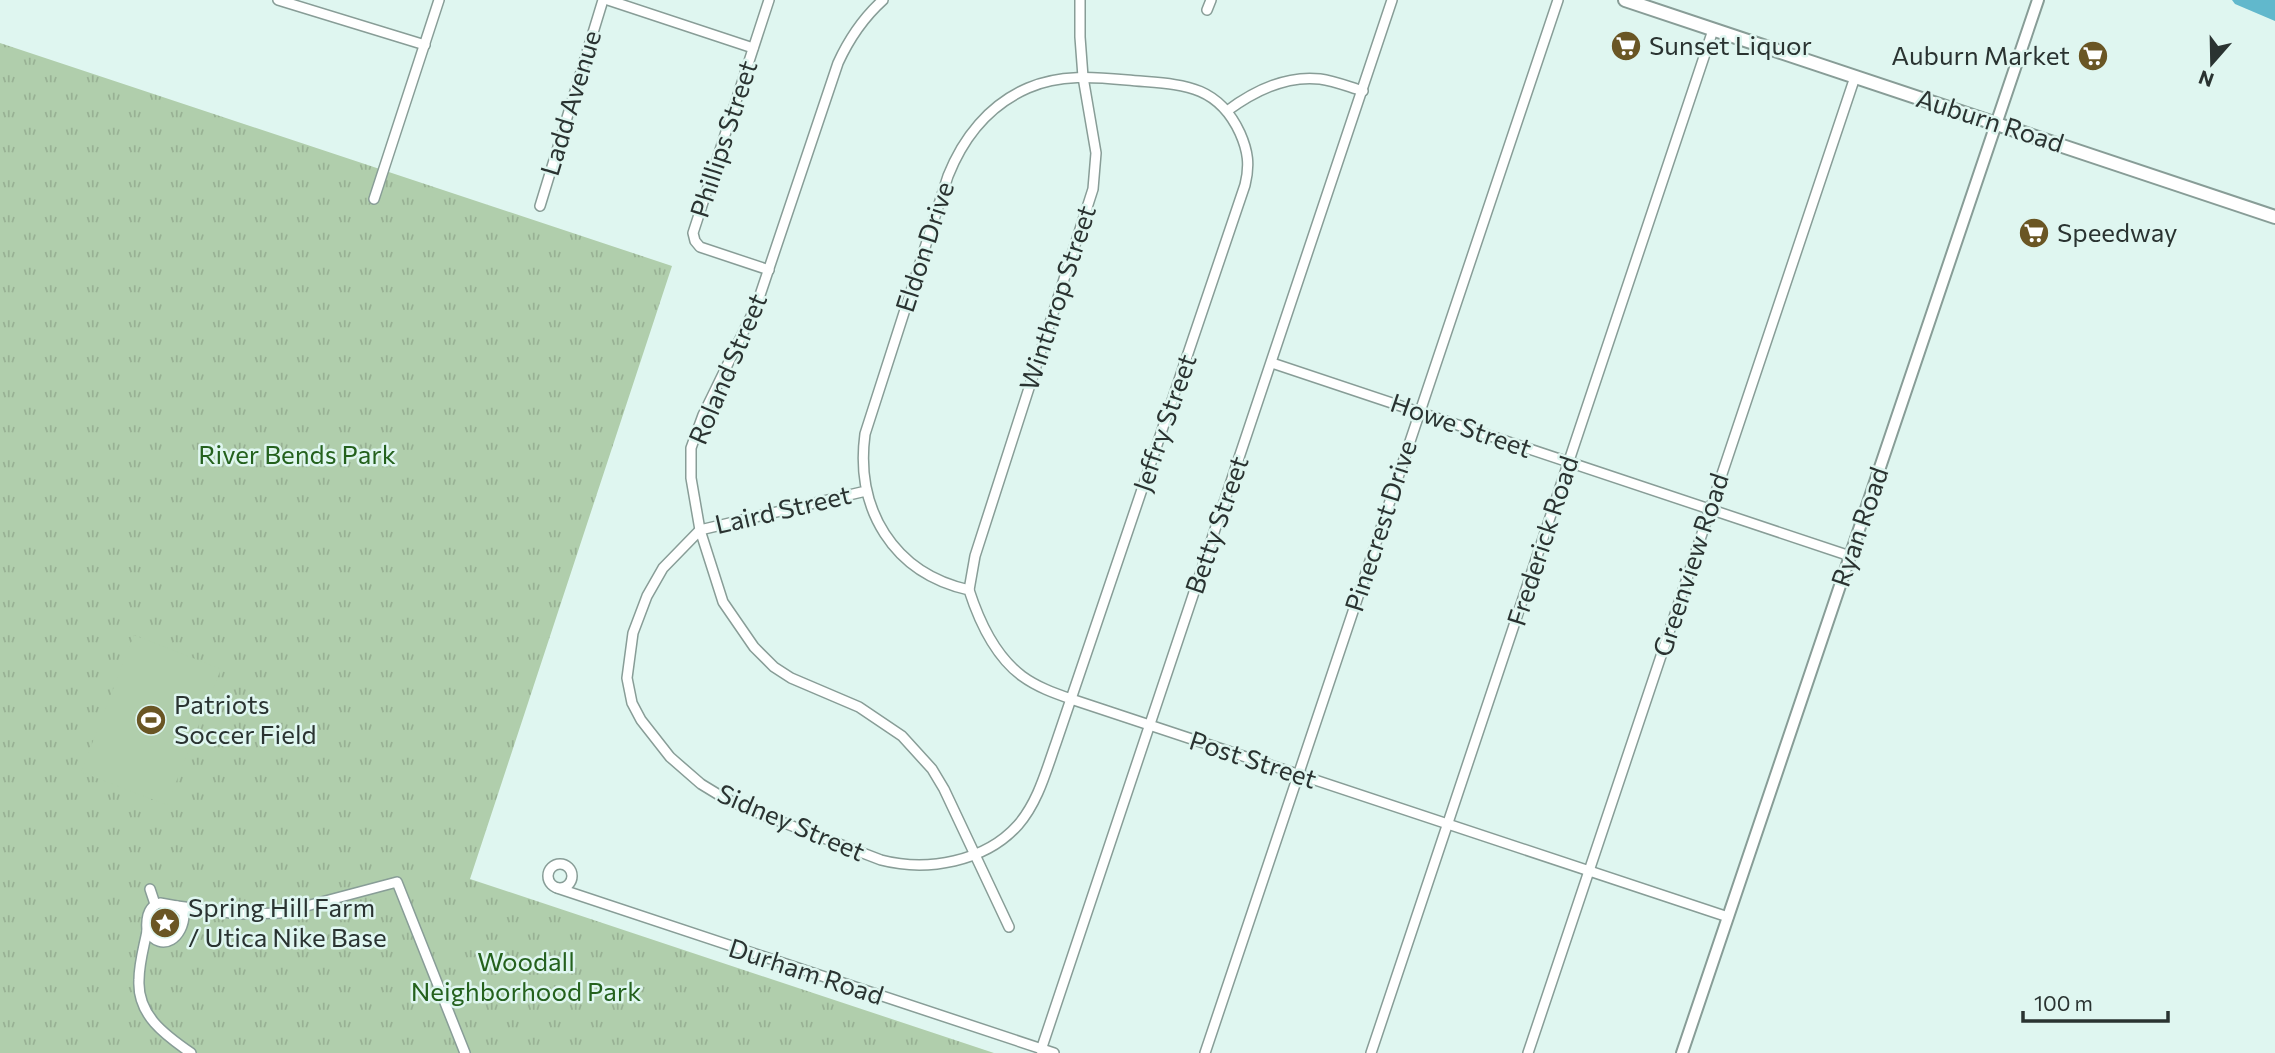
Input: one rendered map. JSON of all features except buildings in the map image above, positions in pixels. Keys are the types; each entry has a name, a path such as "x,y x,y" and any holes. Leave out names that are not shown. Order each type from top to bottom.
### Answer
{"main road":[{"name":"Auburn Road","path":"1625,0 2275,217"}],"street":[{"path":"278,0 425,45"},
{"path":"374,200 439,0"},
{"path":"606,0 753,48"},
{"name":"Ladd Avenue","path":"540,206 606,0"},
{"name":"Phillips Street","path":"769,0 694,233 699,247 769,270"},
{"name":"Roland Street","path":"883,0 860,23 838,63 757,304 703,415 691,449 691,478 700,530 723,602 754,647 774,667 791,678 859,707 902,736 932,769 1009,928"},
{"name":"Winthrop Street","path":"969,590 975,556 1093,189 1096,169 1095,140 1083,77 1080,0"},
{"path":"1207,10 1211,0"},
{"name":"Betty Street","path":"1041,1049 1392,0"},
{"name":"Pinecrest Drive","path":"1205,1053 1558,0"},
{"name":"Ryan Road","path":"1682,1053 2038,0"},
{"name":"Frederick Road","path":"1371,1053 1713,30"},
{"name":"Jeffry Street","path":"974,854 1001,840 1015,828 1041,787 1249,167 1247,152 1237,127 1215,99 1185,87 1083,77"},
{"name":"Eldon Drive","path":"866,491 863,449 870,415 956,156 980,122 1017,93 1053,80 1083,77"},
{"name":"Greenview Road","path":"1528,1053 1855,77"},
{"path":"1227,111 1261,90 1282,82 1302,79 1326,80 1363,91"},
{"name":"Howe Street","path":"1272,363 1850,556"},
{"path":"866,491 883,532 906,560 951,586 969,590"},
{"name":"Laird Street","path":"700,530 866,491"},
{"name":"Sidney Street","path":"700,530 672,557 655,580 640,612 629,652 627,678 632,703 661,748 684,771 724,798 881,860 899,865 920,866 974,854"},
{"name":"Post Street","path":"969,590 986,631 999,652 1013,668 1042,688 1728,917"},
{"path":"572,875 568,886 557,888 548,880 551,868 558,864 566,866 572,875 576,894"},
{"path":"191,1053 158,1029 144,1006 139,979 148,914 155,904 166,903 239,914 281,913 397,882 465,1053"},
{"name":"Durham Road","path":"557,888 1054,1053"},
{"path":"150,889 155,904"},
{"path":"144,947 150,942 169,940 179,935 184,911 177,906"},
{"path":"184,918 192,907"},
{"path":"146,931 158,940"}],"green space":[{"name":"River Bends Park","path":"0,43 672,266 470,879 994,1053 0,1053"},
{"name":"Patriots Soccer Field","path":"134,635 221,669 167,805 81,772"}],"water":[{"path":"2232,0 2275,0 2275,21 2235,4"}],"place":[{"name":"Sunset Liquor","path":"1626,46"},
{"name":"Auburn Market","path":"2093,56"},
{"name":"Speedway","path":"2034,233"},
{"name":"Patriots Soccer Field","path":"151,720"},
{"name":"Spring Hill Farm / Utica Nike Base","path":"165,923"}],"park label":[{"name":"Woodall Neighborhood Park","path":"526,976"}]}
